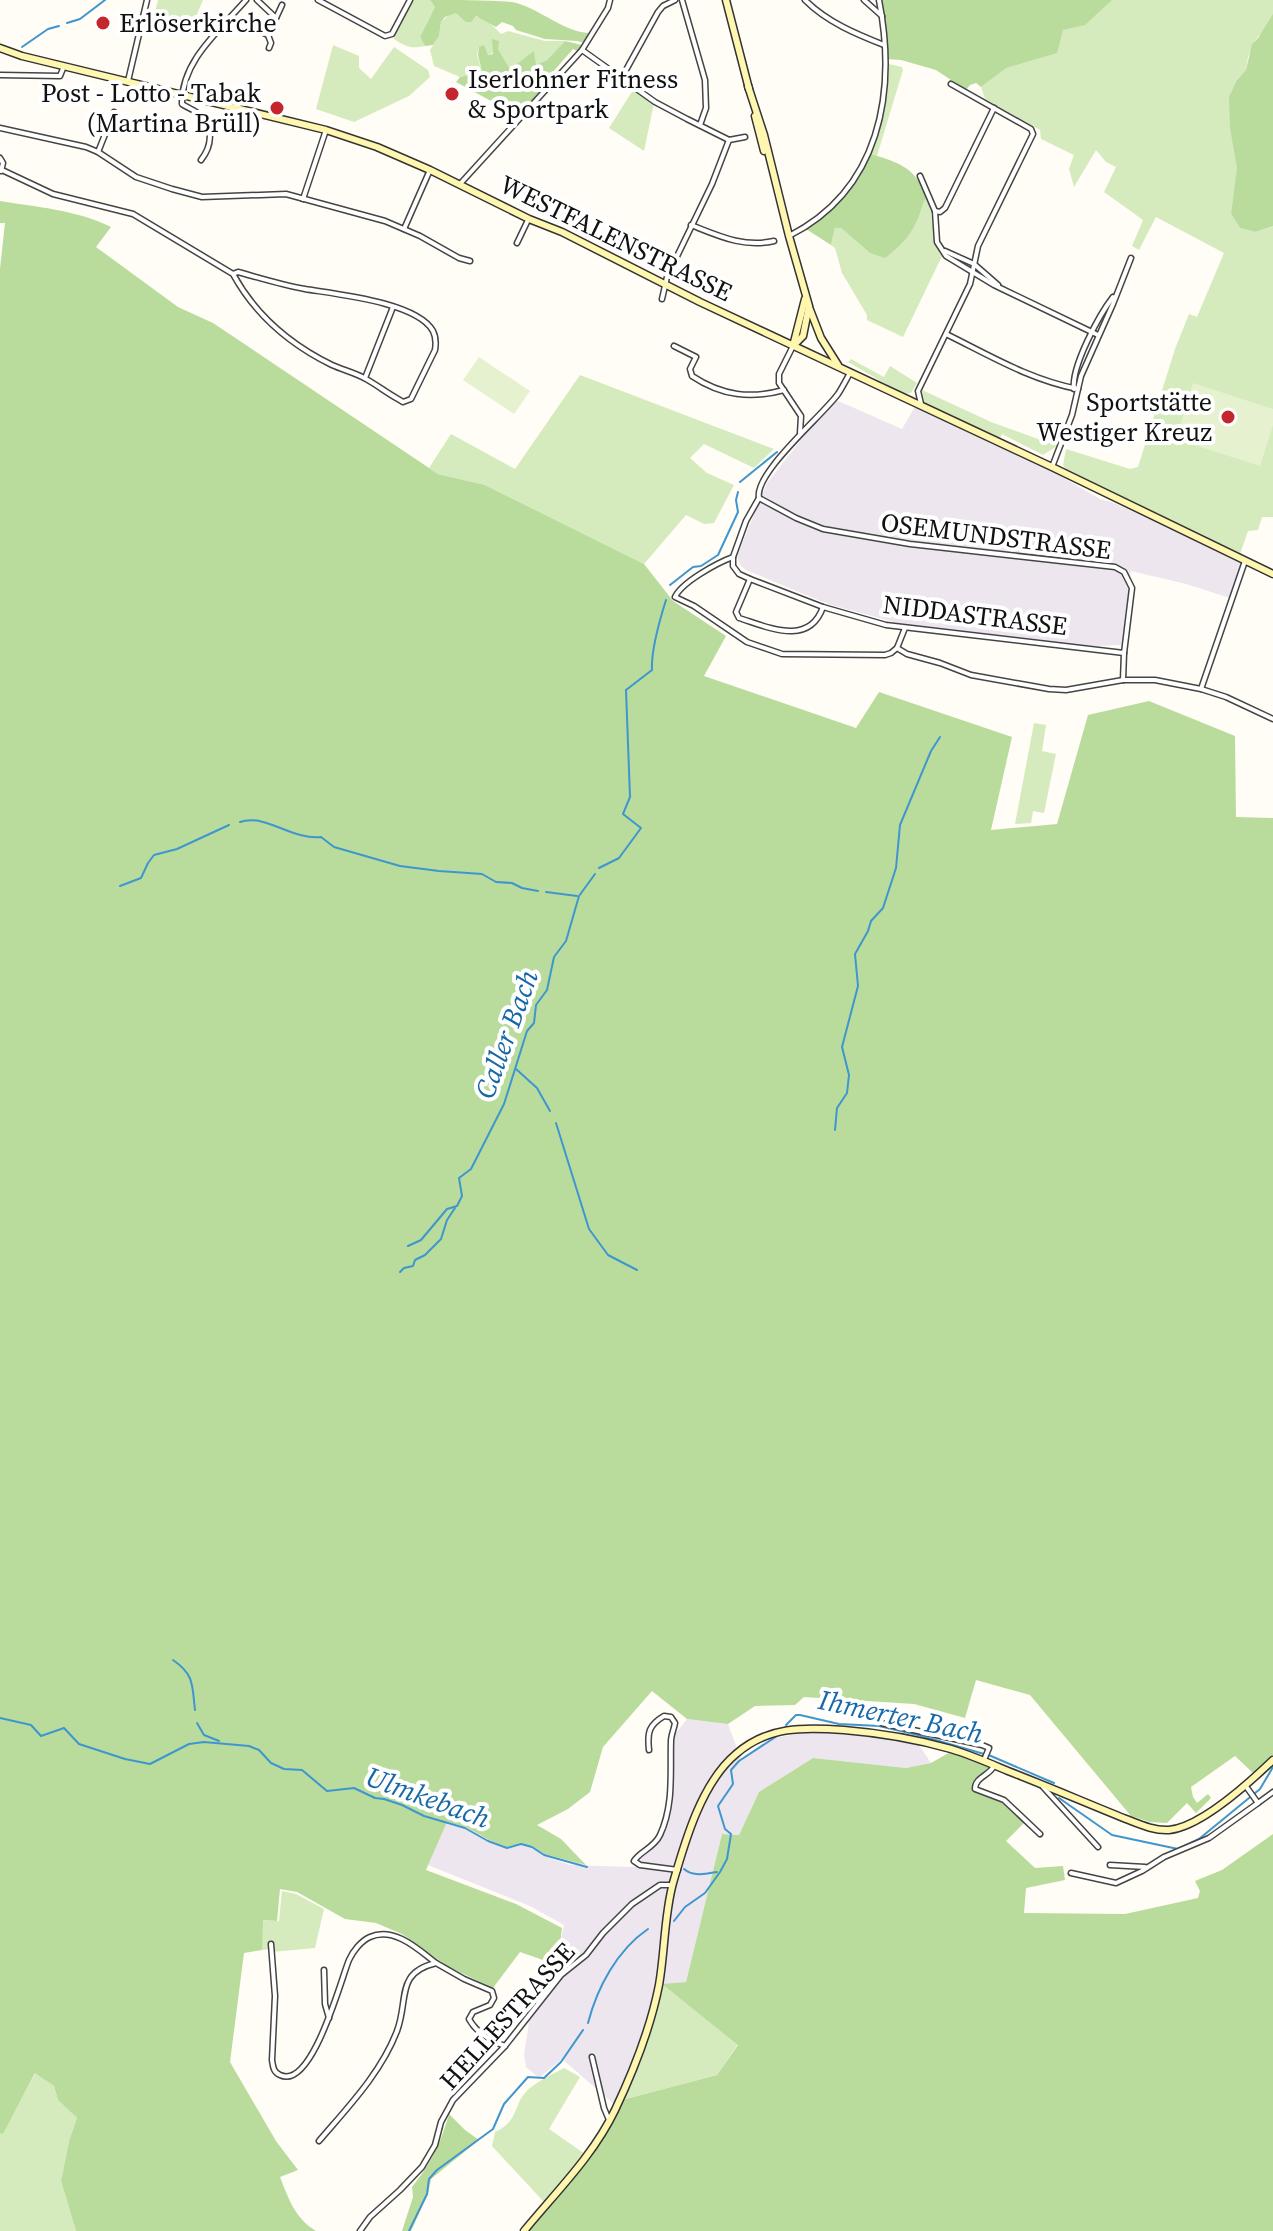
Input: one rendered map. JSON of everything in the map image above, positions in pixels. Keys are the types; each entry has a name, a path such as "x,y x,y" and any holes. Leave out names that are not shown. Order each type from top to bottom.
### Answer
{"main road":[{"path":"726,0 804,290 821,338 840,368"},
{"name":"WESTFALENSTRASSE","path":"0,48 357,139 562,232 793,346 1273,574"},
{"path":"793,346 803,313 804,290"},
{"path":"793,346 803,336 809,306"},
{"path":"524,2231 580,2165 609,2120 654,2008 673,1885 697,1811 711,1782 734,1755 757,1739 773,1732 803,1728 879,1733 952,1749 1145,1826 1171,1830 1195,1821 1247,1788 1273,1760"}],"street":[{"path":"128,81 147,0"},
{"path":"201,160 208,149 210,132 199,114 182,104 182,95 193,62 246,0"},
{"path":"257,0 276,18"},
{"path":"318,0 385,36 392,34 410,0"},
{"path":"332,7 336,0"},
{"path":"460,184 582,50 610,0"},
{"path":"621,79 658,12 675,0"},
{"path":"682,0 705,80 706,108 699,126"},
{"path":"805,0 842,26 884,45"},
{"path":"864,0 882,16"},
{"path":"789,236 820,217 851,184 867,160 884,96 884,45 879,0"},
{"path":"268,35 282,5"},
{"path":"257,30 268,35 269,48"},
{"path":"582,50 655,102 699,126 729,140 745,137"},
{"path":"0,75 60,76 64,66"},
{"path":"921,406 918,391 973,273 978,246 1033,134 1031,129 951,84"},
{"path":"935,211 945,208 994,108"},
{"path":"98,152 114,112"},
{"path":"0,128 86,147 136,177 202,197 286,194 385,221 470,261"},
{"path":"303,199 326,130"},
{"path":"662,299 664,283 712,184 729,140"},
{"path":"0,158 3,163 1,171 53,194 133,214 233,274 256,309 286,339 334,366 365,378 403,402 411,399 436,342 433,331 423,321 372,300 292,286 238,272 233,274"},
{"path":"404,229 430,170"},
{"path":"920,176 935,211 935,238 949,258 999,287 1098,335"},
{"path":"517,243 529,219"},
{"path":"691,225 738,242 759,244 774,241"},
{"path":"943,251 974,264 999,287"},
{"path":"1052,467 1068,427 1076,389 1131,258"},
{"path":"1076,389 1073,379 1091,332 1116,294"},
{"path":"365,378 393,307"},
{"path":"946,334 1032,376 1076,389"},
{"path":"674,346 696,357 690,369 692,376 716,388 750,396 784,390"},
{"path":"793,346 779,374 779,383 801,416 800,436"},
{"path":"823,607 813,624 797,630 784,631 739,618 736,612 750,579 739,574 733,566 733,557 765,477 838,394 850,373"},
{"path":"902,397 918,391"},
{"path":"801,416 816,417"},
{"name":"OSEMUNDSTRASSE","path":"759,498 823,529 867,538 1115,567 1124,572 1132,588 1123,680"},
{"path":"733,557 721,561 681,588 675,597 694,606 747,642 782,654 885,655 897,648 905,627"},
{"path":"1201,689 1245,561"},
{"name":"NIDDASTRASSE","path":"750,579 823,607 886,625 1124,653"},
{"path":"897,648 971,675 1049,689 1082,689 1123,680 1155,680 1226,697 1273,719"},
{"path":"649,1750 650,1726 664,1716 671,1717 675,1723 671,1742 672,1783 665,1817 658,1839 634,1861 640,1865 678,1870"},
{"path":"881,1723 982,1745 989,1748 984,1760"},
{"path":"994,1765 977,1781 975,1789 1004,1800 1040,1834"},
{"path":"1039,1783 1098,1847"},
{"path":"1247,1788 1256,1800"},
{"path":"1071,1873 1116,1883 1209,1838 1256,1800 1273,1792"},
{"path":"1110,1865 1147,1867"},
{"name":"HELLESTRASSE","path":"360,2231 370,2217 422,2167 435,2145 441,2122 453,2100 505,2046 561,1975 586,1955 624,1911 656,1887 673,1885"},
{"path":"271,1944 275,1996 272,2060 276,2072 282,2076 290,2076 300,2069 329,2018 349,1961 360,1945 379,1935 397,1937 464,1979 492,1991 494,1998 490,2005 473,2012 469,2019 486,2037 505,2046"},
{"path":"319,2141 363,2089 388,2050 399,2024 410,1977 417,1970 436,1963"},
{"path":"324,1970 325,2004 329,2018"},
{"path":"592,2057 609,2120"}],"shaded area":[{"path":"836,400 902,429 916,405 1053,472 1100,499 1242,562 1230,598 1131,571 1121,645 1096,646 898,623 828,604 746,570 737,556 767,483"},
{"path":"687,1719 728,1724 741,1759 769,1739 837,1732 919,1745 931,1763 906,1768 813,1758 759,1792 739,1835 722,1834 686,1982 658,1985 637,2052 615,2105 562,2059 539,2078 526,2067 524,2054 529,2023 521,2013 543,1960 560,1945 564,1925 530,1906 428,1865 446,1824 465,1828 507,1849 522,1845 533,1847 543,1856 570,1865 635,1867 641,1856 660,1837 672,1782 672,1738"}],"green space":[{"path":"158,0 203,0 191,28 153,19"},
{"path":"413,0 430,0 435,7 420,37 425,46 409,47 394,39"},
{"path":"430,0 512,2 572,29 593,33 585,43 545,39 502,22 496,27 476,16 471,22 466,22 456,13 445,17 433,45 425,46 420,37 435,7"},
{"path":"881,0 1112,0 1085,25 1063,30 1057,53 1006,68 981,87 976,83 966,90 936,70 886,59"},
{"path":"885,0 1273,0 1273,18 1254,42 1246,70 1237,80 1238,165 1231,214 1240,228 1255,232 1273,226 1273,517 1262,517 1258,530 1248,531 1240,554 1066,470 1063,465 1066,449 1130,469 1138,467 1189,314 1197,317 1224,253 1156,217 1139,250 1132,246 1143,220 1104,192 1116,167 1106,162 1096,150 1074,187 1069,169 1074,155 1041,139 1040,130 985,99 981,87 990,80 954,74 890,56"},
{"path":"451,13 480,18 501,34 508,31 545,41 565,41 547,60 535,66 534,52 510,69 498,49 489,55 479,47 477,55 482,72 460,77 434,66 430,50 439,36 441,22"},
{"path":"1273,14 1273,226 1255,232 1240,228 1231,214 1237,168 1230,128 1229,97 1246,70 1252,44"},
{"path":"492,39 499,41 498,49 510,69 534,51 536,65 547,60 565,41 582,45 577,51 573,49 519,116 456,82 460,77 482,72 479,47 484,45 488,55 493,54"},
{"path":"333,45 359,56 359,68 371,79 394,47 428,70 430,77 409,96 354,122 316,109"},
{"path":"889,64 903,70 877,156 871,154 886,96"},
{"path":"633,90 654,103 644,151 609,128"},
{"path":"871,154 911,172 927,196 911,232 885,258 870,253 841,228 835,228 831,245 806,229 843,195"},
{"path":"927,196 934,235 943,254 903,337 867,320 831,245 835,228 841,228 870,253 885,257 911,232"},
{"path":"0,201 71,213 111,227 96,247 178,307 213,323 438,474 485,485 644,564 673,601 726,636 704,676 856,728 879,692 1012,737 991,830 1057,824 1088,715 1149,701 1235,736 1236,817 1273,818 1273,1755 1253,1773 1235,1756 1191,1787 1197,1803 1208,1794 1211,1798 1196,1813 1187,1803 1167,1823 1150,1822 1131,1816 1030,1695 976,1680 965,1718 914,1704 804,1697 795,1705 755,1706 728,1724 687,1719 652,1691 603,1747 590,1792 568,1809 537,1825 561,1839 586,1865 544,1854 532,1846 521,1844 507,1847 466,1827 447,1822 426,1870 516,1904 562,1928 560,1945 543,1960 520,1952 493,1988 447,1966 402,1934 376,1923 345,1919 297,1892 280,1889 277,1921 263,1920 262,1950 244,1953 230,2062 276,2141 298,2170 280,2177 298,2214 316,2231 76,2231 61,2181 77,2118 58,2100 54,2086 35,2073 3,2134 0,2133 0,269 5,223 0,223"},
{"path":"479,357 530,391 514,414 463,380"},
{"path":"851,359 884,377 890,366 917,383 911,393 903,394 848,362"},
{"path":"580,375 774,449 754,468 704,444 690,458 707,473 734,485 714,523 704,524 686,515 644,564 485,485 438,474 429,468 451,434 515,469"},
{"name":"Sportstätte Westiger Kreuz","path":"1193,383 1273,409 1273,425 1260,466 1176,439"},
{"path":"922,390 991,422 1057,446 1043,455 1002,434 1000,438 926,405 921,397"},
{"path":"1034,723 1046,725 1042,751 1056,754 1044,813 1033,811 1031,823 1015,824"},
{"path":"952,1751 993,1765 973,1788 1003,1801 1024,1823 1006,1841 1035,1868 1063,1866 1065,1880 1026,1888 1024,1913 1125,1914 1198,1898 1200,1891 1195,1881 1222,1870 1273,1834 1273,2231 528,2231 592,2153 622,2100 717,2075 738,2045 662,1984 686,1982 722,1834 739,1835 759,1792 813,1758 906,1768 931,1763"},
{"path":"282,1891 296,1894 324,1909 315,1948 262,1950 262,1920 279,1921"},
{"path":"662,1984 738,2044 717,2075 622,2100"},
{"path":"564,2068 580,2077 549,2129 585,2154 544,2202 492,2146 495,2132 513,2117 524,2094 538,2082"},
{"path":"36,2072 54,2086 58,2100 77,2118 61,2181 76,2231 0,2231 0,2133 3,2133"},
{"path":"449,2114 479,2140 431,2179 428,2194 411,2231 402,2231 413,2197 412,2187 435,2153"}],"waterway":[{"path":"67,23 80,19 105,0"},
{"path":"22,47 48,29 59,26"},
{"name":"Caller Bach","path":"740,482 777,452"},
{"name":"Caller Bach","path":"670,585 693,567 701,566 718,555 738,512 738,492"},
{"name":"Caller Bach","path":"599,868 619,858 641,828 623,814 630,797 626,690 652,670 654,645 666,600"},
{"path":"835,1130 837,1108 847,1093 849,1075 842,1047 858,986 855,954 871,921 883,908 896,868 900,825 931,751 940,737"},
{"path":"240,822 259,821 299,835 321,837 334,847 400,866 482,874 496,882 538,891"},
{"path":"120,886 141,878 154,855 177,849 229,825"},
{"name":"Caller Bach","path":"408,1246 421,1240 447,1209 457,1206 462,1196 459,1178 471,1169 504,1104 527,1031 534,1023 536,1005 547,990 554,957 566,941 579,896 595,874"},
{"path":"546,892 577,896"},
{"path":"516,1069 537,1088 550,1111"},
{"path":"556,1123 589,1229 608,1255 637,1270"},
{"name":"Caller Bach","path":"400,1272 413,1266 415,1260 441,1239 455,1208"},
{"path":"173,1660 189,1676 195,1710"},
{"name":"Ihmerter Bach","path":"786,1725 800,1715 839,1724 879,1726 991,1756 1054,1783"},
{"name":"Ulmkebach","path":"0,1718 31,1725 41,1736 64,1728 79,1744 150,1764 189,1744 204,1742 249,1746 284,1769 302,1770 327,1791 354,1788 424,1816 465,1828 507,1848 521,1844 544,1855 587,1867"},
{"path":"197,1723 204,1735 219,1741"},
{"name":"Ihmerter Bach","path":"674,1921 685,1907 705,1893 727,1859 731,1834 725,1829 718,1806 733,1784 731,1770 739,1761 777,1736"},
{"path":"1059,1798 1112,1835 1178,1849 1199,1839 1260,1789 1273,1767"},
{"path":"684,1869 695,1874 717,1872"},
{"name":"Ihmerter Bach","path":"588,2023 610,1971 627,1948 648,1929"},
{"name":"Ihmerter Bach","path":"409,2231 427,2194 429,2179 493,2129 504,2104 528,2077 544,2078 561,2062 583,2030"}],"place":[{"name":"Erlöserkirche","path":"103,23"},
{"name":"Iserlohner Fitness & Sportpark","path":"452,94"},
{"name":"Post - Lotto - Tabak (Martina Brüll)","path":"277,108"},
{"name":"Sportstätte Westiger Kreuz","path":"1228,417"}]}
